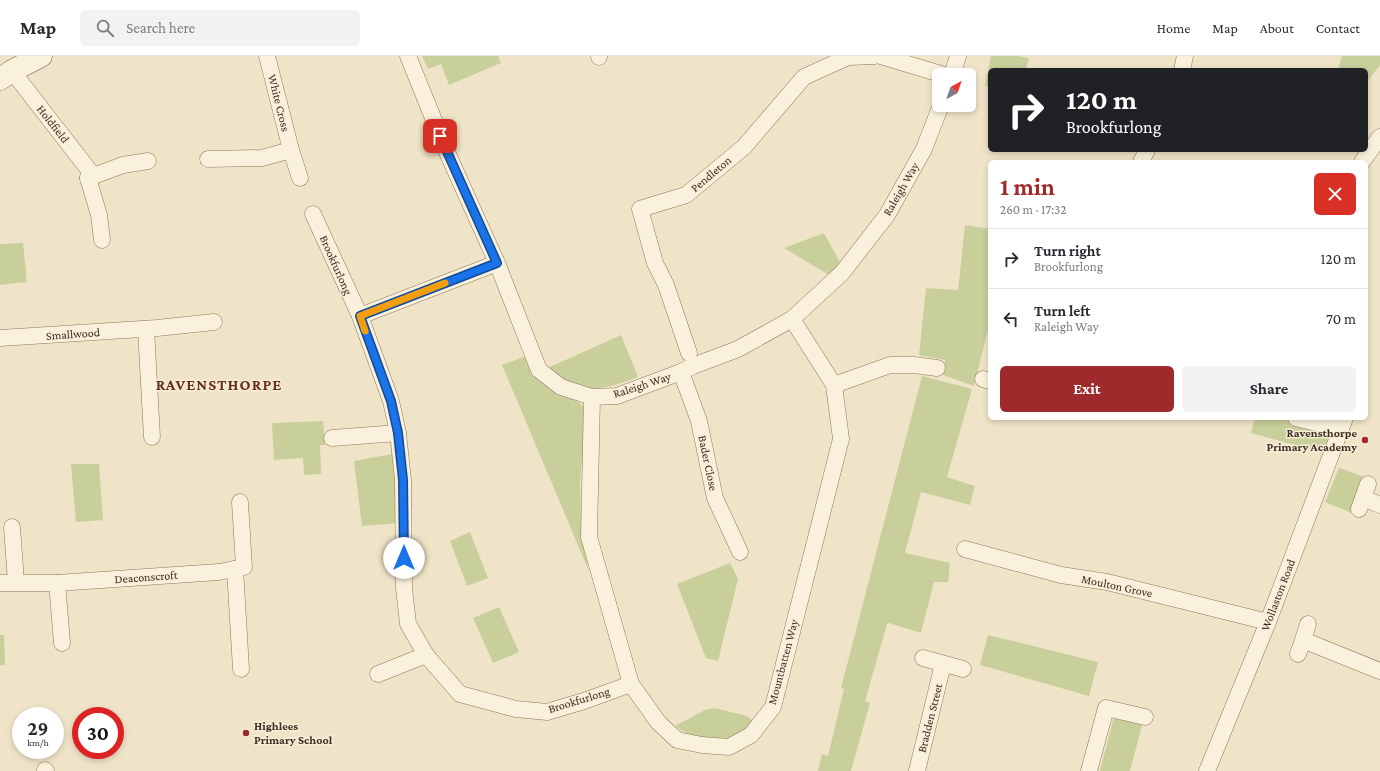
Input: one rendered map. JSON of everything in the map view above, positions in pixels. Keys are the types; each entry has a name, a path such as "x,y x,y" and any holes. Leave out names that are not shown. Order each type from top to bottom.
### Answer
{"street":[{"path":"6,75 41,56"},
{"name":"White Cross","path":"267,56 291,150 300,178"},
{"name":"Raleigh Way","path":"408,56 446,150 497,263 539,370 561,387 592,397 617,396 681,372 738,349 792,319 842,273 887,215 924,149 937,112"},
{"name":"Pendleton","path":"688,353 666,285 655,263 640,209 686,196 744,147 804,77 848,57 874,56"},
{"path":"881,56 932,71"},
{"path":"954,68 958,56"},
{"path":"1182,68 1185,56"},
{"name":"Holdfield","path":"6,75 92,174 88,178 99,214 102,240"},
{"path":"1363,160 1380,137"},
{"path":"208,159 262,158 291,150"},
{"path":"88,178 123,165 148,161"},
{"name":"Brookfurlong","path":"313,214 360,316 391,401 398,433 403,480 404,588 408,624 426,656 460,694 516,709 548,712 631,684"},
{"path":"360,316 497,263"},
{"name":"Mountbatten Way","path":"592,397 588,537 631,684 658,722 677,740 702,745 729,747 751,735 773,707 841,439 834,385 792,319"},
{"name":"Smallwood","path":"0,338 146,329 214,322"},
{"path":"146,329 152,437"},
{"path":"834,385 890,365 914,365 937,368"},
{"name":"Bader Close","path":"681,372 699,420 715,498 740,552"},
{"path":"1312,420 1343,424"},
{"name":"Wollaston Road","path":"1207,771 1268,622 1343,424"},
{"path":"332,438 398,433"},
{"path":"1363,497 1380,504"},
{"path":"240,502 244,568 235,569 241,669"},
{"path":"12,527 16,582"},
{"name":"Moulton Grove","path":"965,549 1061,575 1107,582 1268,622"},
{"name":"Deaconscroft","path":"0,583 16,582 57,584 219,572 235,569"},
{"path":"57,584 62,644"},
{"path":"1308,624 1300,647 1380,671"},
{"path":"378,674 426,656"},
{"path":"923,658 963,669"},
{"name":"Bradden Street","path":"917,771 943,664"},
{"path":"1089,771 1106,708 1145,718"}],"green space":[{"path":"422,56 498,56 501,63 449,85 441,64 428,69"},
{"path":"991,56 1018,56 1029,58 1026,68 989,68"},
{"path":"1342,56 1380,56 1380,65 1368,80 1368,68 1339,68"},
{"path":"988,71 988,87 985,86"},
{"path":"965,225 988,229 988,330 974,386 943,375 945,360 919,355 926,288 958,290"},
{"path":"824,233 841,264 829,275 784,248"},
{"path":"23,243 27,282 0,285 0,244"},
{"path":"621,335 638,377 605,387 588,388 568,383 550,370 550,367"},
{"path":"526,356 560,393 578,402 584,407 586,415 580,484 581,519 588,569 502,365"},
{"path":"922,376 972,389 947,477 975,486 970,505 921,492 905,553 950,563 948,582 934,582 921,633 889,623 887,624 865,701 870,703 851,771 818,771 822,754 828,756 844,689 841,688"},
{"path":"1254,420 1288,420 1314,427 1324,432 1328,440 1327,454 1251,433"},
{"path":"323,421 325,445 320,445 321,474 304,475 303,458 274,460 272,423"},
{"path":"392,454 398,466 398,523 362,526 354,461"},
{"path":"71,464 99,464 103,520 76,522"},
{"path":"1339,468 1366,478 1354,514 1325,502"},
{"path":"470,532 488,578 467,586 450,541"},
{"path":"730,563 738,579 718,661 706,658 677,584"},
{"path":"499,607 519,652 493,663 473,618"},
{"path":"0,635 4,635 5,665 0,665"},
{"path":"988,635 1098,662 1089,696 980,665"},
{"path":"715,708 747,716 756,723 732,740 699,739 675,726 705,710"},
{"path":"1119,715 1143,722 1130,771 1100,771 1113,720"}],"slow traffic":[{"path":"365,331 360,316 445,283"}],"place":[{"name":"Ravensthorpe Primary Academy","path":"1365,440"},
{"name":"Highlees Primary School","path":"246,733"}],"district":[{"name":"RAVENSTHORPE","path":"219,384"}],"route":[{"path":"404,558 403,480 398,433 391,401 360,316 497,263 440,136"}]}
